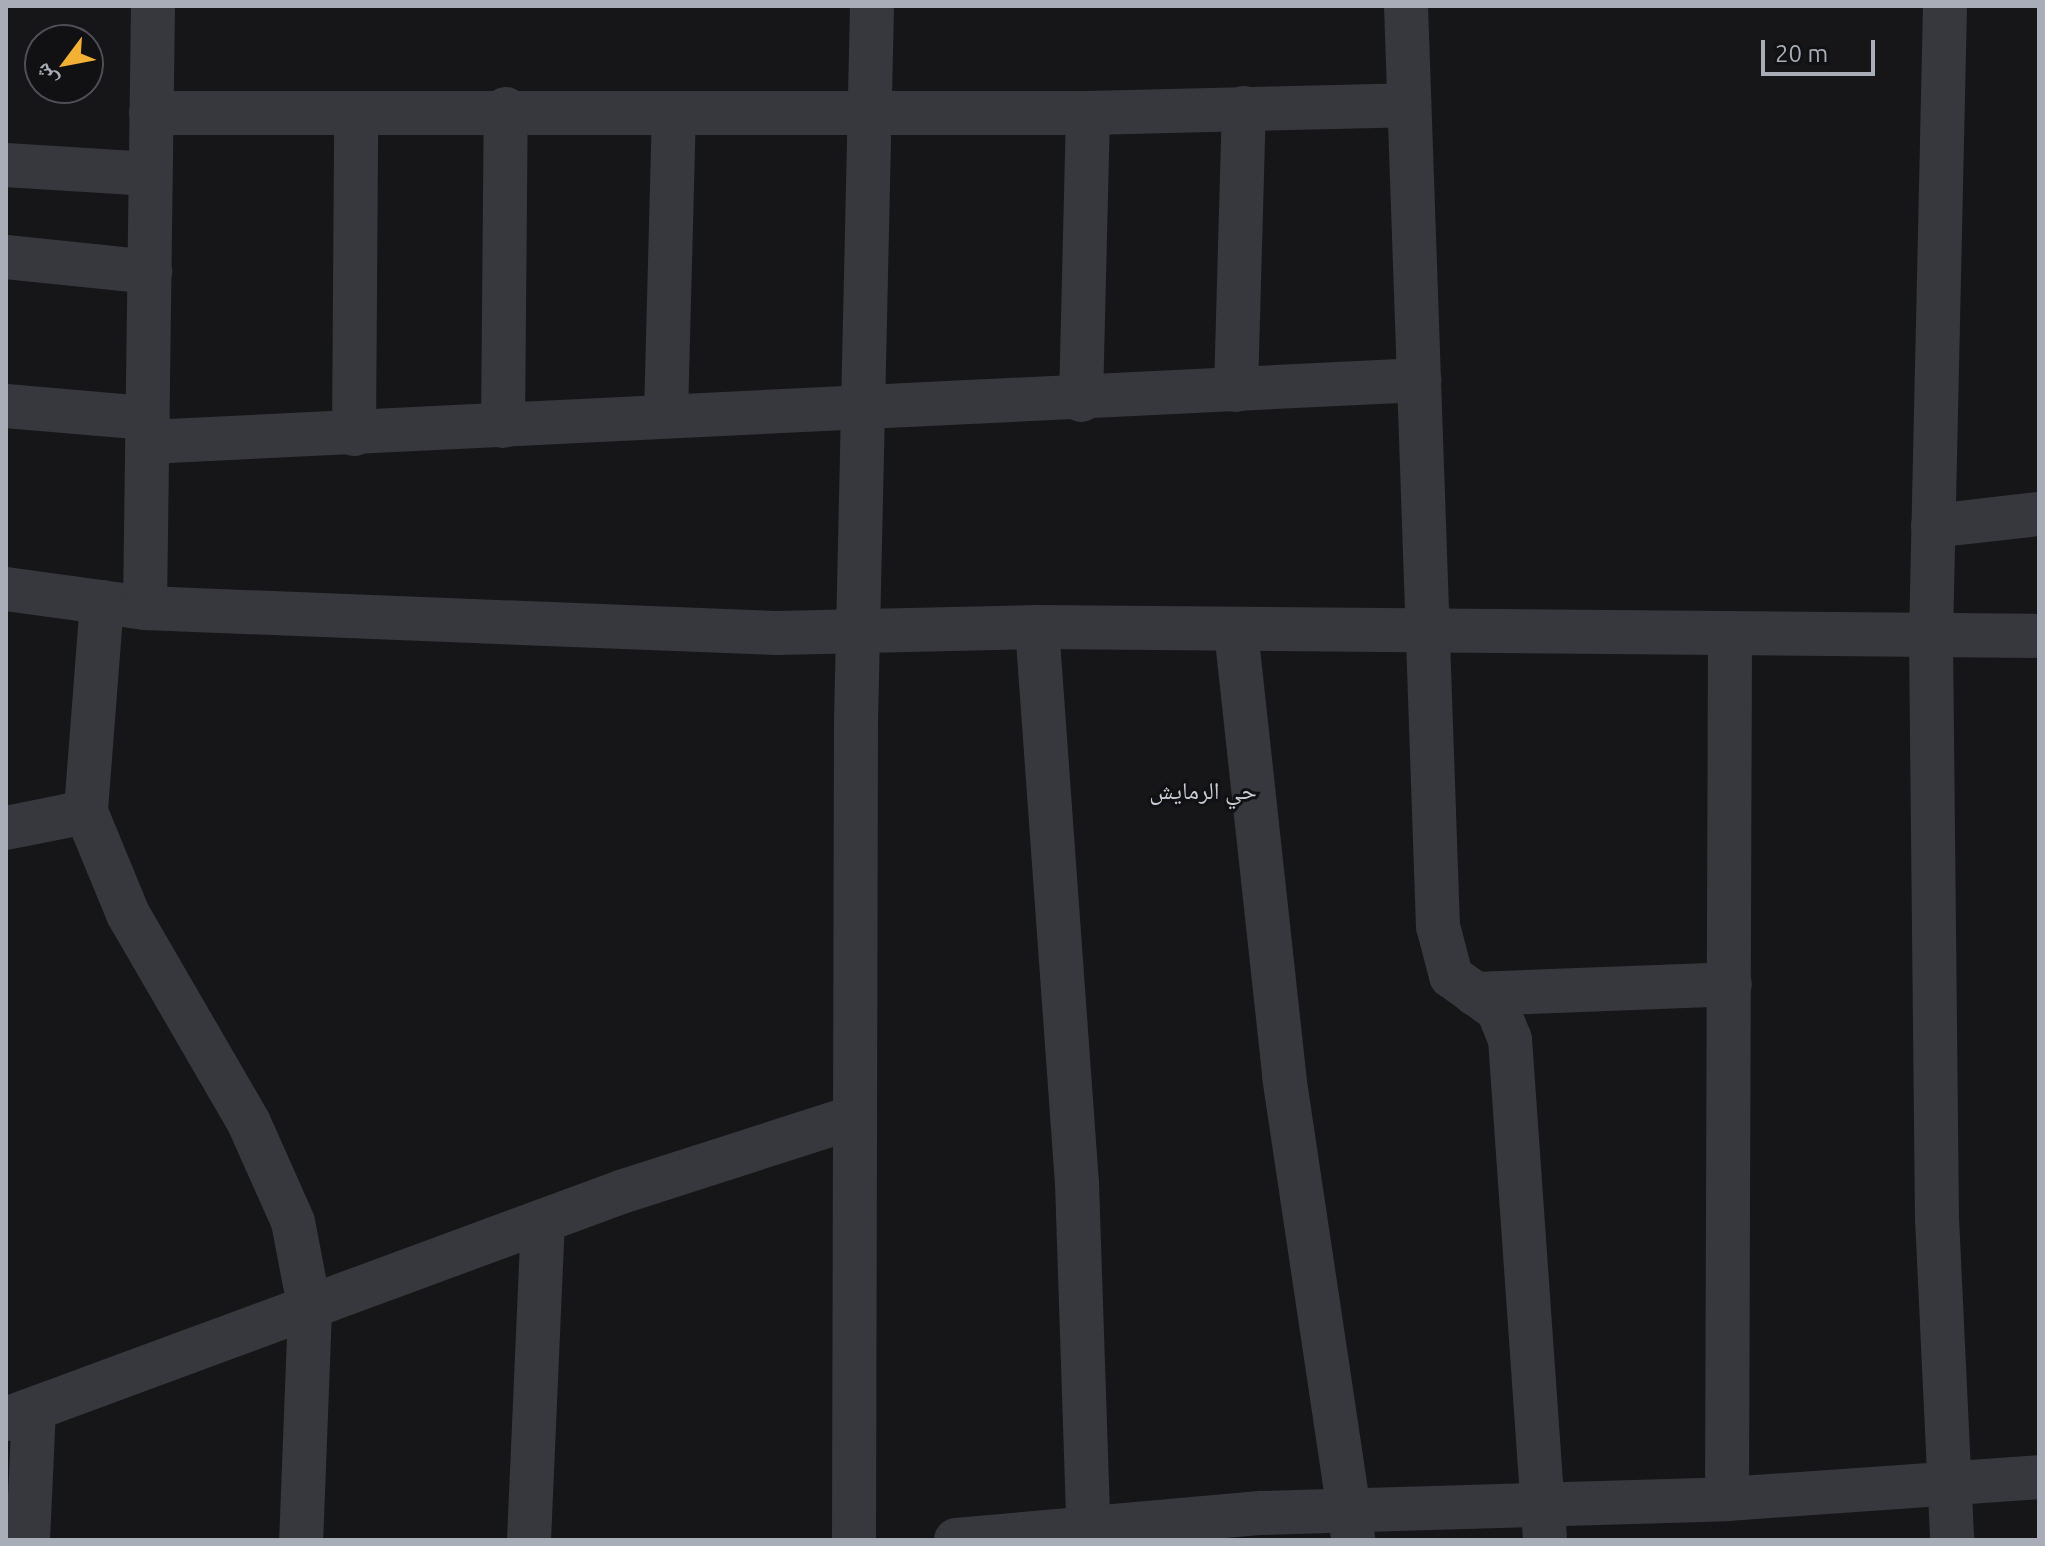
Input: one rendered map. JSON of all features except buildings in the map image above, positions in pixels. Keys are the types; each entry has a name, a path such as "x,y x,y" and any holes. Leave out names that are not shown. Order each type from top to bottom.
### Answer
{"street":[{"path":"145,608 153,6"},
{"path":"854,1540 858,627 862,406 874,110 872,6"},
{"path":"1406,6 1424,629 1441,953 1451,976 1498,1010 1510,1039 1544,1523"},
{"path":"1945,6 1931,638 1947,1481 1952,1540"},
{"path":"151,113 356,115 506,109 674,114 874,110 1088,113 1408,105"},
{"path":"1236,390 1244,108"},
{"path":"503,426 506,109"},
{"path":"1081,400 1088,113"},
{"path":"666,415 674,114"},
{"path":"354,434 356,115"},
{"path":"6,165 150,174"},
{"path":"6,257 150,272"},
{"path":"6,406 148,430 354,434 666,415 1081,400 1419,380"},
{"path":"1933,526 2039,514"},
{"path":"6,589 145,608 777,633 858,627 1037,627 1236,631 1424,629 1931,638 2039,636"},
{"path":"102,602 86,812 128,914 278,1180 310,1310 301,1540"},
{"path":"1037,627 1079,1214 1088,1536"},
{"path":"1236,631 1284,1076 1351,1524"},
{"path":"1727,1499 1730,635"},
{"path":"6,828 86,812"},
{"path":"1475,994 1730,984"},
{"path":"28,1540 20,1415 310,1310 543,1221 855,1117"},
{"path":"529,1540 543,1221"},
{"path":"956,1540 1351,1524 1544,1523 1727,1499 1947,1481 2039,1477"}],"district":[{"name":"حي الرمايش","path":"1203,791"}]}
